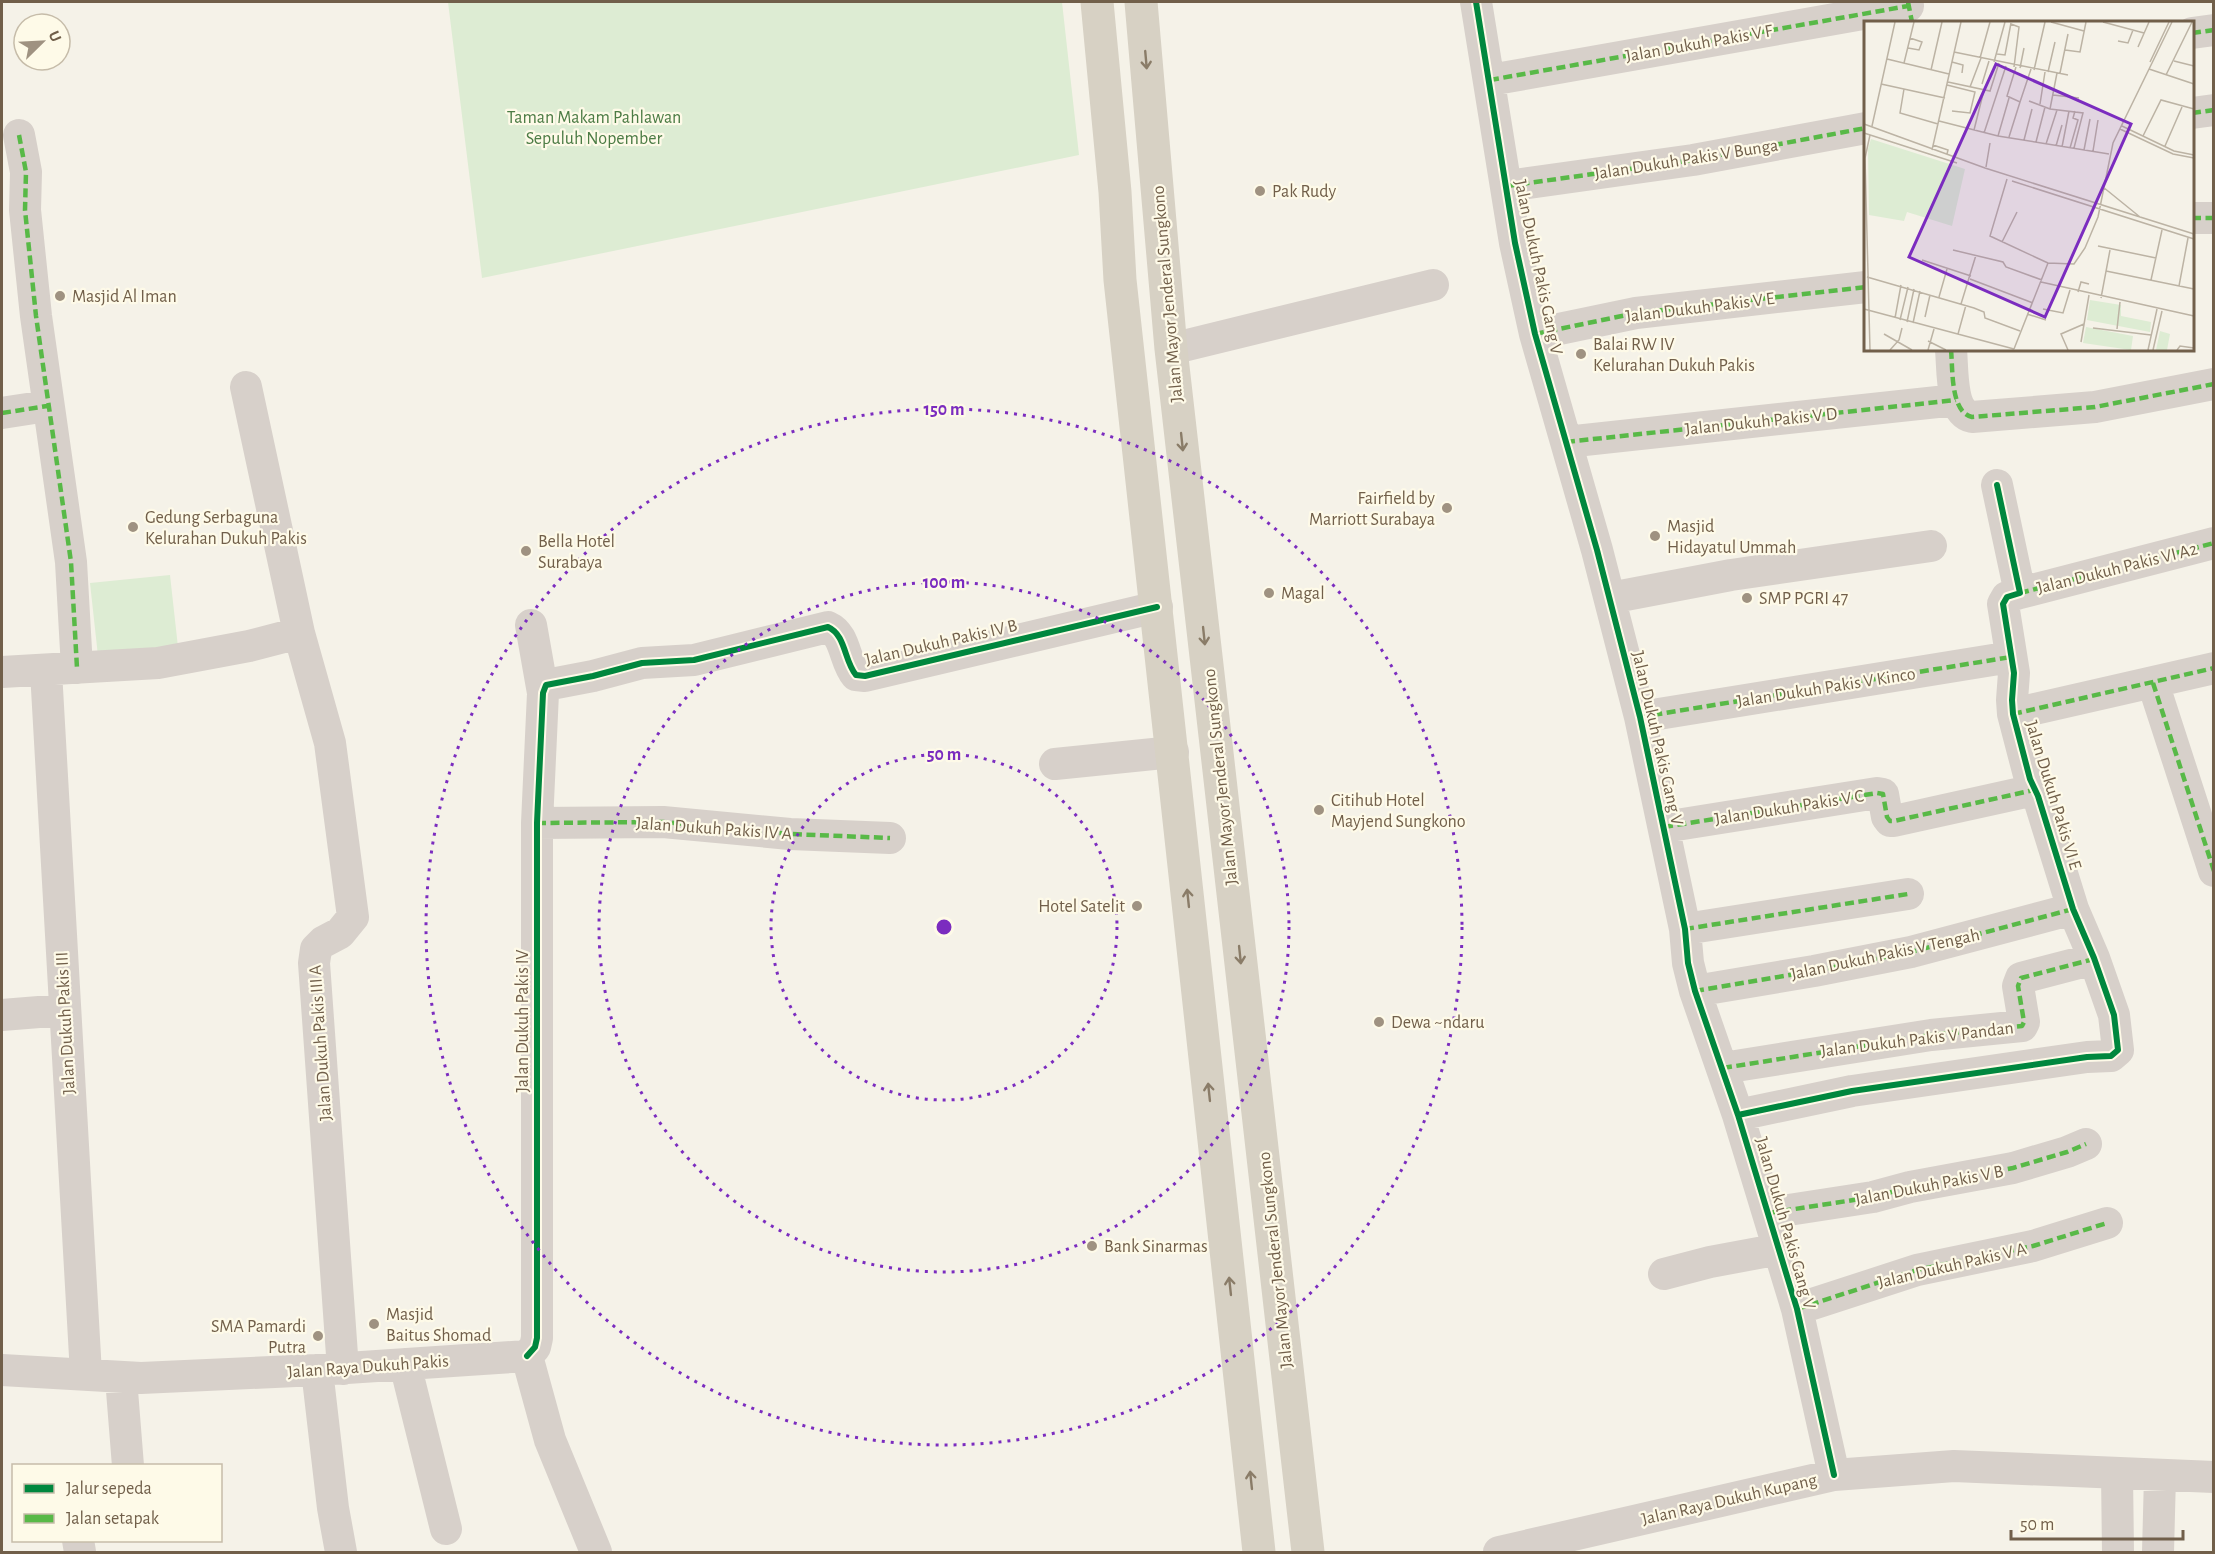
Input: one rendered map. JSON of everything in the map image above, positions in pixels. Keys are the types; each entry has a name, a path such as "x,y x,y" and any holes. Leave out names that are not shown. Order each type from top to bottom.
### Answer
{"main road":[{"path":"1097,2 1126,330 1259,1552"},
{"name":"Jalan Mayor Jenderal Sungkono","path":"1141,2 1172,352 1308,1552"},
{"path":"1126,330 1131,348 1137,354 1146,358 1172,352"},
{"path":"1132,370 1152,364 1172,352"}],"street":[{"name":"Jalan Dukuh Pakis Gang V","path":"1476,2 1515,243 1535,334 1610,598 1640,717 1685,929 1688,963 1695,991 1723,1068 1780,1249 1797,1309 1834,1475"},
{"name":"Jalan Dukuh Pakis V F","path":"1490,80 1909,10"},
{"path":"2194,33 2214,30"},
{"path":"2194,113 2214,110"},
{"name":"Jalan Dukuh Pakis V Bunga","path":"1507,186 1693,160 1864,128"},
{"path":"19,135 26,172 25,210 47,406 71,562 77,668"},
{"path":"2194,218 2214,218"},
{"path":"1172,352 1434,285"},
{"name":"Jalan Dukuh Pakis V E","path":"1535,334 1636,314 1864,287"},
{"path":"1951,351 1961,408"},
{"name":"Jalan Dukuh Pakis V D","path":"1566,442 1961,408 1979,418 2095,407 2214,384"},
{"path":"2,672 158,663 249,646 299,633 246,387"},
{"path":"2,413 47,406"},
{"path":"1997,484 2020,593"},
{"name":"Jalan Dukuh Pakis VI A2","path":"2020,593 2214,543"},
{"path":"1610,598 1731,575 1931,546"},
{"name":"Jalan Dukuh Pakis VI E","path":"1738,1114 1852,1091 2087,1057 2111,1056 2118,1050 2114,1015 2073,909 2055,848 2034,790 2013,714 2014,673 2003,604 2007,597 2020,593"},
{"name":"Jalan Dukuh Pakis IV B","path":"545,689 642,663 694,660 828,627 835,630 839,637 851,669 856,675 865,676 1157,608"},
{"name":"Jalan Dukuh Pakis IV","path":"527,1356 535,1347 537,1314 537,824 545,689 531,625"},
{"name":"Jalan Dukuh Pakis III A","path":"299,633 330,743 353,917 340,933 322,942 316,949 314,963 330,1370"},
{"name":"Jalan Dukuh Pakis V Kinco","path":"1640,717 2011,657"},
{"path":"2013,714 2214,668"},
{"name":"Jalan Dukuh Pakis III","path":"46,671 86,1374"},
{"path":"2152,683 2214,871"},
{"path":"1055,764 1173,752"},
{"name":"Jalan Dukuh Pakis V C","path":"1664,828 1877,793 1883,795 1887,817 1890,821 1894,821 2034,790"},
{"name":"Jalan Dukuh Pakis IV A","path":"537,824 672,823 790,834 890,838"},
{"path":"1685,929 1908,894"},
{"name":"Jalan Dukuh Pakis V Tengah","path":"1695,991 1814,971 1911,951 2073,909"},
{"name":"Jalan Dukuh Pakis V Pandan","path":"1723,1068 1931,1035 2022,1026 2024,1022 2018,986 2021,978 2094,959"},
{"path":"2,1015 64,1010"},
{"name":"Jalan Dukuh Pakis V B","path":"1769,1213 1873,1197 1921,1185 2013,1168 2086,1144"},
{"name":"Jalan Dukuh Pakis V A","path":"1797,1309 1917,1270 2033,1246 2107,1223"},
{"path":"1664,1274 1710,1262 1780,1249"},
{"path":"527,1356 550,1440 596,1552"},
{"name":"Jalan Raya Dukuh Pakis","path":"2,1370 121,1378 330,1370 527,1356"},
{"path":"405,1364 446,1528"},
{"path":"330,1370 333,1508 341,1552"},
{"path":"121,1378 128,1464"},
{"name":"Jalan Raya Dukuh Kupang","path":"1499,1552 1834,1475 1954,1466 2214,1477"},
{"path":"2117,1474 2118,1552"},
{"path":"2158,1552 2160,1476"}],"green space":[{"name":"Taman Makam Pahlawan Sepuluh Nopember","path":"448,2 1062,2 1079,155 482,278"},
{"path":"170,575 178,647 98,656 90,583"}],"marked path":[{"path":"1908,2 1912,21"},
{"path":"1490,80 1908,6"},
{"path":"2194,33 2214,30"},
{"path":"2194,113 2214,110"},
{"path":"1507,186 1693,160 1864,128"},
{"path":"19,135 26,172 25,210 36,316 71,562 77,668"},
{"path":"2194,218 2214,218"},
{"path":"1535,334 1636,313 1864,287"},
{"path":"1951,351 1956,399 1965,413 1972,417 2095,407 2214,384"},
{"path":"1566,442 1956,400"},
{"path":"2,413 47,406"},
{"path":"2020,593 2214,543"},
{"path":"1640,717 2011,657"},
{"path":"2013,714 2214,668"},
{"path":"2153,683 2214,871"},
{"path":"1664,827 1877,793 1883,794 1887,817 1890,821 1894,821 2034,790"},
{"path":"537,823 663,822 790,834 890,838"},
{"path":"1685,929 1908,894"},
{"path":"1695,991 1911,952 2073,909"},
{"path":"1723,1068 1931,1035 2022,1026 2024,1022 2018,986 2021,978 2094,959"},
{"path":"1769,1213 1873,1197 1910,1187 2013,1168 2086,1144"},
{"path":"1797,1309 1917,1270 2033,1246 2107,1223"}],"cycle path":[{"path":"1476,2 1515,243 1535,334 1597,550 1640,717 1685,929 1688,963 1695,991 1738,1115 1797,1309 1834,1475"},
{"path":"1738,1115 1852,1091 2087,1057 2111,1056 2118,1050 2114,1015 2094,958 2073,909 2038,796 2030,779 2013,714 2014,673 2003,604 2007,597 2020,593 1997,485"},
{"path":"527,1356 535,1347 537,1338 537,823 543,693 546,685 642,663 694,660 828,627 842,642 856,675 865,676 1157,607"}],"place":[{"name":"Pak Rudy","path":"1260,191"},
{"name":"Masjid Al Iman","path":"60,296"},
{"name":"Balai RW IV Kelurahan Dukuh Pakis","path":"1581,354"},
{"name":"Fairfield by Marriott Surabaya","path":"1447,508"},
{"name":"Gedung Serbaguna Kelurahan Dukuh Pakis","path":"133,527"},
{"name":"Masjid Hidayatul Ummah","path":"1655,536"},
{"name":"Bella Hotel Surabaya","path":"526,551"},
{"name":"Magal","path":"1269,593"},
{"name":"SMP PGRI 47","path":"1747,598"},
{"name":"Citihub Hotel Mayjend Sungkono","path":"1319,810"},
{"name":"Hotel Satelit","path":"1137,906"},
{"name":"Dewa ~ndaru","path":"1379,1022"},
{"name":"Bank Sinarmas","path":"1092,1246"},
{"name":"Masjid Baitus Shomad","path":"374,1324"},
{"name":"SMA Pamardi Putra","path":"318,1336"}]}
